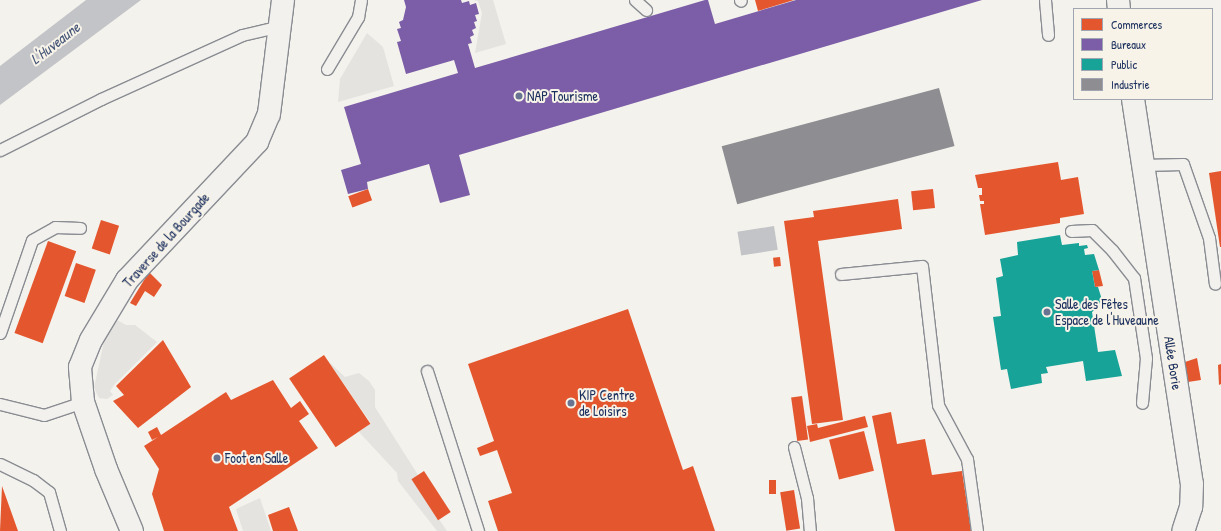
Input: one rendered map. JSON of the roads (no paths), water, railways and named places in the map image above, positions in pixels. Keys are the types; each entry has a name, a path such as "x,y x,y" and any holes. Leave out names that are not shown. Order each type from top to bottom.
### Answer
{"street":[{"name":"Traverse de la Bourgade","path":"132,531 109,475 84,402 80,368 91,340 127,280 257,142 269,114 283,0"},
{"name":"Allée Borie","path":"1133,100 1192,484 1191,507 1183,531"}],"lane":[{"path":"327,69 358,17 361,0"},
{"path":"635,0 646,10"},
{"path":"1045,0 1048,35"},
{"path":"0,150 101,99 242,35 280,26"},
{"path":"1143,165 1183,164 1209,238 1216,284"},
{"path":"0,334 32,240 55,227 80,228"},
{"path":"1071,231 1092,230 1112,250 1134,278 1146,358 1142,403"},
{"path":"841,274 922,266 938,405 967,459 977,531"},
{"path":"427,371 478,531"},
{"path":"0,404 44,415 84,402"},
{"path":"794,447 807,498 810,531"},
{"path":"0,464 33,480 49,492 60,531"}],"water":[{"name":"L'Huveaune","path":"86,0 141,0 0,105 0,66"},
{"path":"774,226 778,250 741,255 737,232"}],"place":[{"name":"NAP Tourisme","path":"519,96"},
{"name":"Salle des Fêtes Espace de l'Huveaune","path":"1047,312"},
{"name":"KIP Centre de Loisirs","path":"571,403"},
{"name":"Foot en Salle","path":"217,458"}]}
